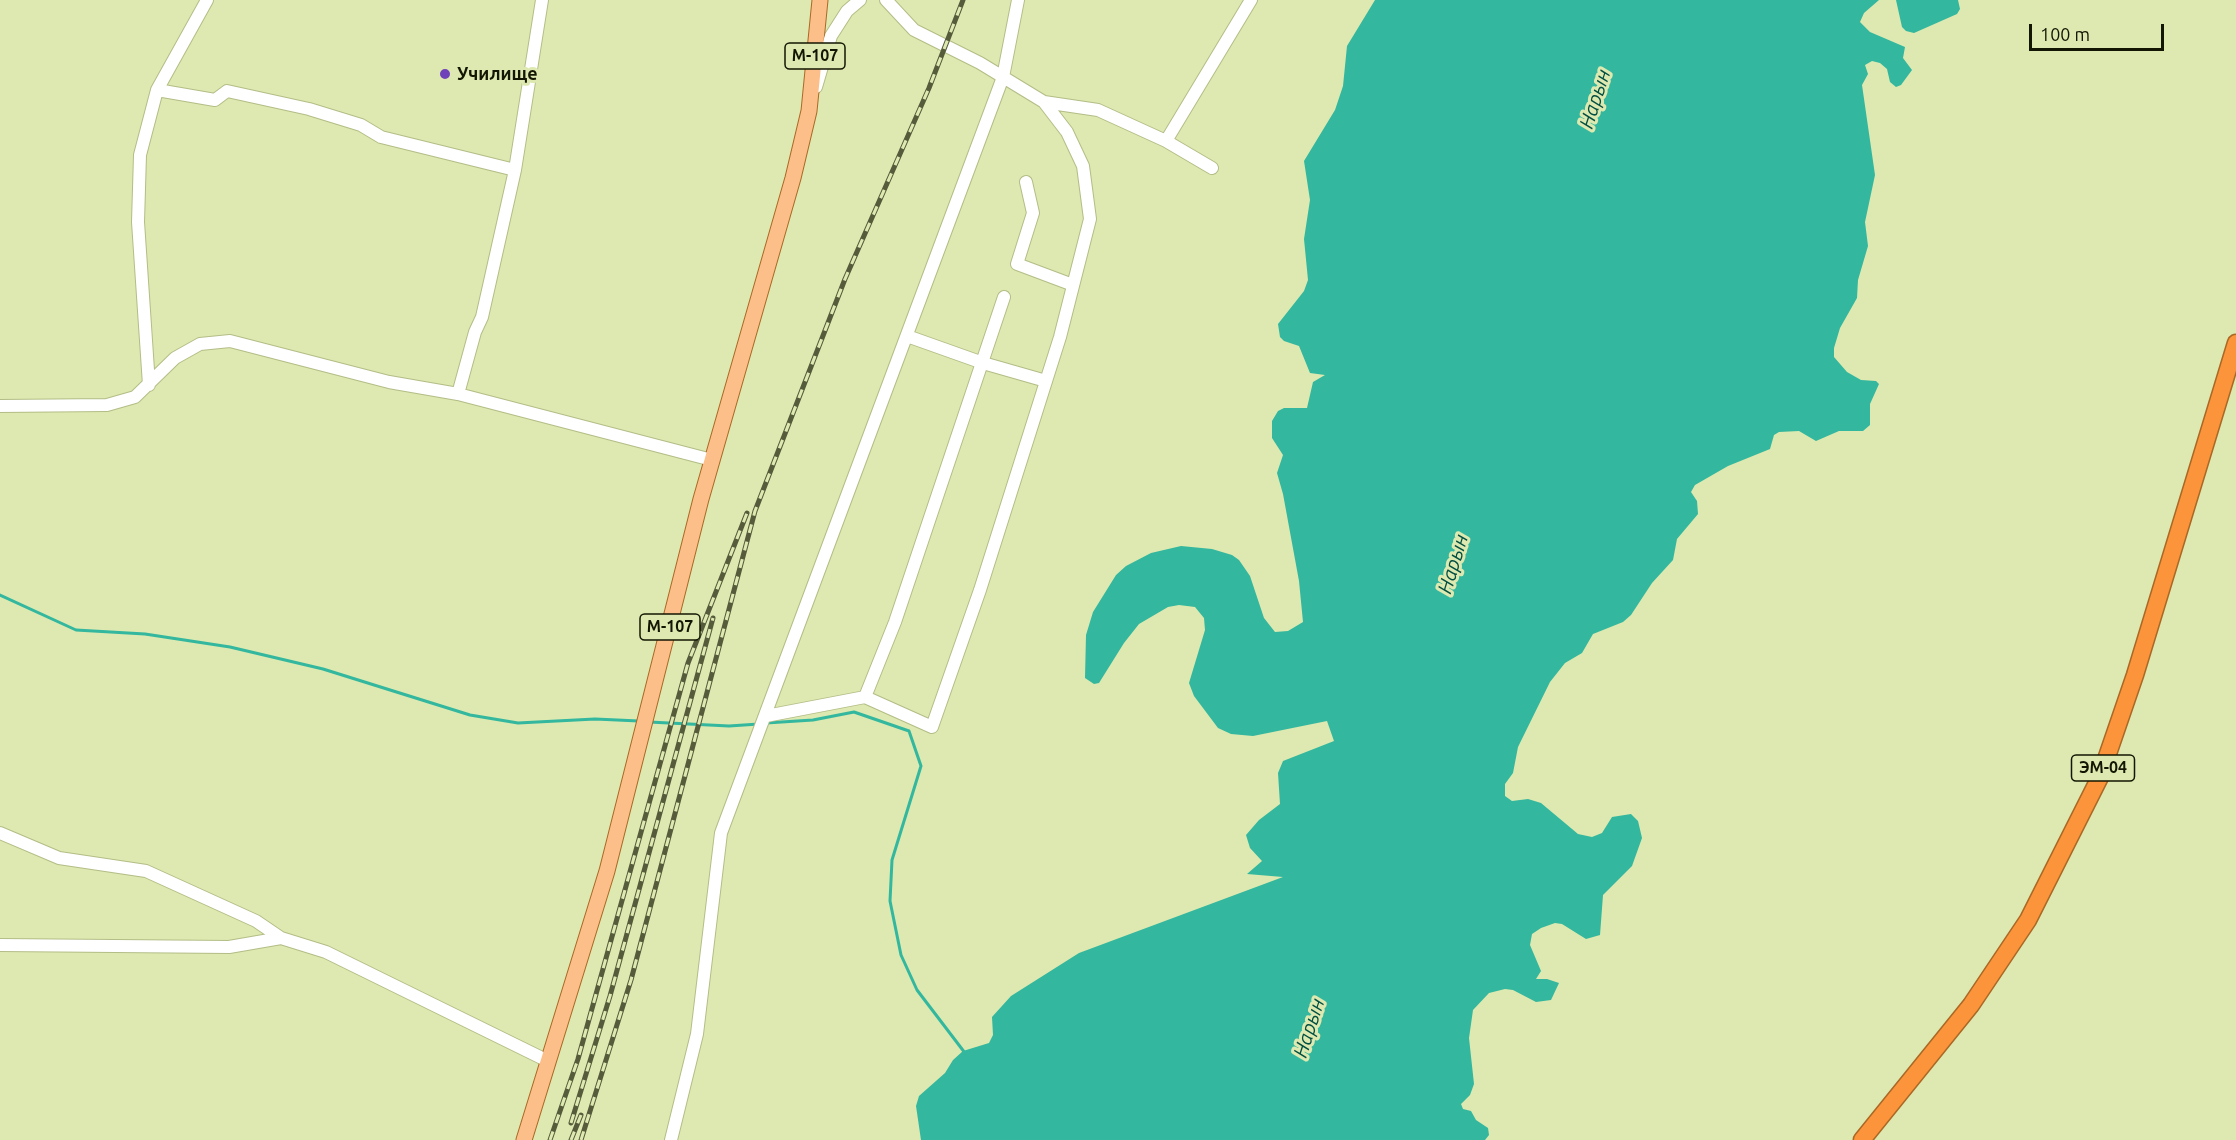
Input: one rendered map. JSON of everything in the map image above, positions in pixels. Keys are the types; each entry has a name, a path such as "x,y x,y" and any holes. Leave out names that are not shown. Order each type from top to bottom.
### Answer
{"highway":[{"name":"ЭМ-04","path":"1862,1140 1971,1005 2028,920 2100,777 2135,675 2236,343"}],"main road":[{"name":"М-107","path":"524,1140 607,871 712,460 809,111 820,0"}],"street":[{"path":"148,385 138,172 157,90 207,0"},
{"path":"458,394 475,332 482,317 515,170 542,0"},
{"path":"809,111 831,36 847,11 860,0"},
{"path":"766,716 865,697 932,727 1046,381 1090,219 1083,166 1067,132 1044,102 1003,77 914,30 886,0"},
{"path":"671,1140 697,1034 721,833 1003,77 1018,0"},
{"path":"1167,141 1251,0"},
{"path":"157,90 216,100 227,91 299,107 361,125 381,137 515,170"},
{"path":"1044,102 1098,110 1167,141 1212,168"},
{"path":"1026,182 1033,213 1017,264 1073,285"},
{"path":"865,697 895,622 1004,297"},
{"path":"907,336 983,363 1046,381"},
{"path":"0,406 107,405 135,397 175,358 200,344 230,341 389,382 458,394 712,460"},
{"path":"0,833 58,858 146,870 256,921 281,938 326,952 548,1060"},
{"path":"0,945 229,947 281,938"}],"water":[{"name":"Нарын","path":"1375,0 1879,0 1864,13 1860,22 1870,32 1905,47 1903,58 1912,70 1901,85 1896,87 1890,82 1887,69 1880,63 1872,61 1865,65 1868,74 1862,85 1875,175 1865,222 1868,246 1858,280 1857,298 1840,328 1834,348 1834,357 1847,372 1861,380 1876,381 1879,384 1870,404 1870,425 1863,431 1839,431 1816,441 1799,431 1779,432 1774,435 1770,449 1728,466 1695,485 1691,492 1697,501 1698,514 1677,539 1673,560 1652,583 1631,615 1623,622 1593,634 1582,653 1565,663 1550,682 1518,747 1513,773 1505,784 1505,796 1512,801 1528,799 1541,803 1578,834 1592,837 1602,833 1612,817 1631,814 1638,821 1642,838 1632,866 1603,895 1600,935 1586,939 1562,924 1555,923 1532,934 1530,945 1541,971 1536,979 1547,979 1559,983 1551,1000 1536,1002 1513,990 1505,989 1489,993 1473,1010 1469,1038 1474,1084 1470,1095 1461,1104 1463,1109 1471,1111 1476,1120 1488,1128 1489,1135 1485,1140 921,1140 916,1106 919,1096 945,1073 953,1060 963,1051 989,1043 993,1035 992,1017 1011,996 1079,953 1283,877 1247,874 1262,861 1250,848 1246,835 1259,820 1280,804 1278,773 1283,761 1334,741 1327,721 1253,736 1231,734 1218,728 1194,696 1189,683 1205,630 1204,618 1195,607 1179,605 1168,607 1139,624 1099,683 1094,684 1085,678 1086,635 1093,612 1116,575 1126,566 1151,553 1181,546 1212,549 1232,555 1239,560 1250,576 1264,618 1275,632 1288,631 1303,622 1299,581 1277,473 1283,455 1272,438 1272,421 1278,411 1284,408 1307,408 1313,382 1325,375 1310,373 1299,346 1284,341 1280,337 1278,324 1304,291 1308,280 1304,239 1310,200 1304,161 1335,110 1343,86 1347,46"},
{"path":"1896,0 1958,0 1960,9 1957,14 1914,33 1902,27"}],"waterway":[{"path":"0,595 76,630 145,634 230,647 323,669 470,715 518,723 595,719 639,721"},
{"path":"766,723 813,720 854,712 909,731 921,766 892,860 890,901 901,955 917,990 965,1053"},
{"path":"649,722 729,726 759,724"}],"railway":[{"path":"581,1140 631,980 755,511 845,279 929,88 963,0"},
{"path":"550,1140 578,1059 688,663 747,513"},
{"path":"571,1123 610,996 713,618"},
{"path":"571,1140 581,1115"}],"place":[{"name":"Училище","path":"445,74"}]}
